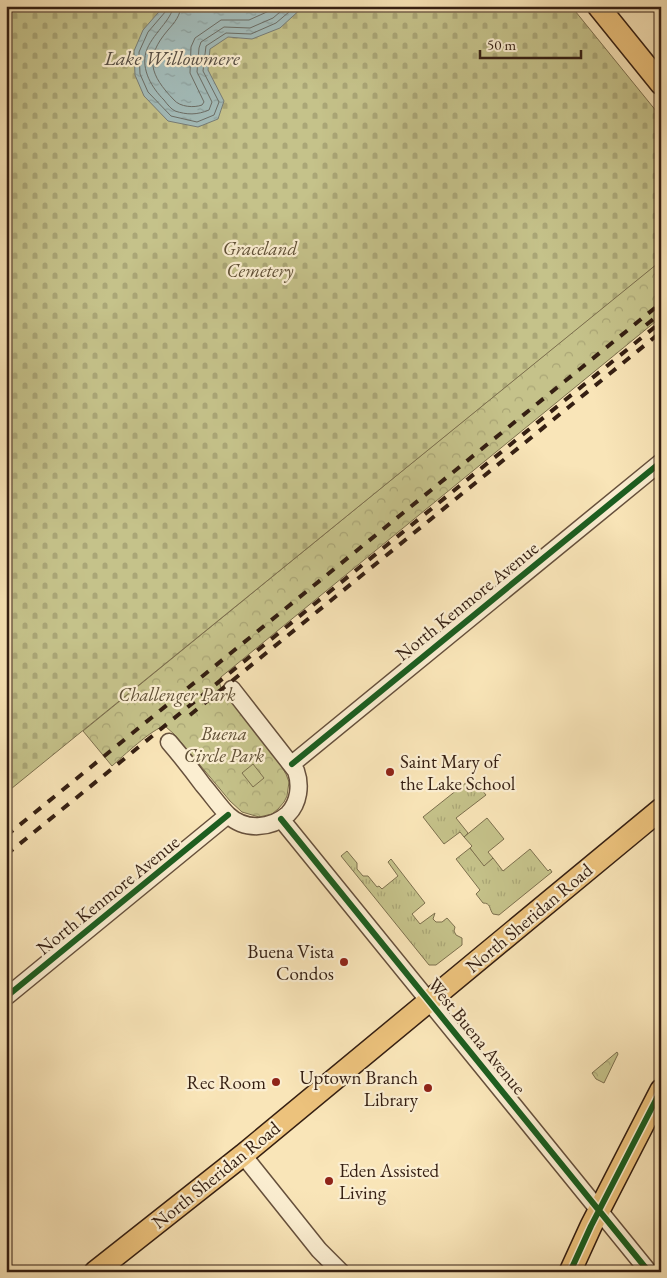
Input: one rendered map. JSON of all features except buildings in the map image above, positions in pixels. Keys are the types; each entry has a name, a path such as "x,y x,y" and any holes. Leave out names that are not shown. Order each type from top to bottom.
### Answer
{"main road":[{"path":"598,6 661,84"},
{"name":"North Sheridan Road","path":"99,1270 243,1155 661,809"},
{"path":"570,1272 599,1210 661,1090"}],"street":[{"name":"North Kenmore Avenue","path":"292,764 661,462"},
{"path":"169,742 228,816 248,825 259,827 268,826 281,819 291,810 298,791 299,778 292,764 232,689"},
{"name":"North Kenmore Avenue","path":"6,997 228,816"},
{"name":"West Buena Avenue","path":"281,819 649,1272"},
{"path":"243,1155 319,1250 341,1272"}],"green space":[{"name":"Graceland Cemetery","path":"6,6 571,6 661,117 661,260 6,793"},
{"name":"Challenger Park","path":"661,260 661,317 221,677 219,681 221,688 277,759 286,774 289,782 287,796 278,809 272,814 259,817 242,812 230,801 175,735 165,726 146,737 112,766 83,731"},
{"path":"253,764 264,778 253,787 242,773"},
{"path":"472,778 486,795 456,818 468,833 464,837 460,832 444,844 423,817"},
{"path":"487,818 504,839 488,852 493,858 484,866 464,837"},
{"path":"470,848 484,865 493,858 503,871 530,849 548,871 550,869 552,872 499,915 493,914 489,905 483,903 476,894 480,890 456,859"},
{"path":"347,851 357,863 357,869 363,876 368,876 377,887 379,886 382,889 398,876 388,862 391,859 425,903 412,914 420,924 435,913 433,919 436,922 442,922 447,918 455,927 456,935 462,938 462,945 436,965 429,965 341,856"},
{"path":"617,1052 618,1054 604,1083 596,1079 592,1073"}],"water":[{"name":"Lake Willowmere","path":"164,6 304,6 280,28 252,39 228,37 210,49 208,70 224,101 218,119 198,127 168,121 144,96 135,75 134,51 143,30"}],"railway":[{"path":"6,836 661,303"},
{"path":"646,325 661,313"},
{"path":"6,855 661,322"},
{"path":"190,715 661,332"}],"cycle path":[{"path":"292,764 661,462"},
{"path":"6,997 228,815"},
{"path":"281,819 649,1272"},
{"path":"570,1272 591,1226 661,1090"}],"place":[{"name":"Saint Mary of the Lake School","path":"390,772"},
{"name":"Buena Vista Condos","path":"344,962"},
{"name":"Rec Room","path":"276,1082"},
{"name":"Uptown Branch Library","path":"428,1088"},
{"name":"Eden Assisted Living","path":"329,1181"}],"park label":[{"name":"Buena Circle Park","path":"224,744"}]}
